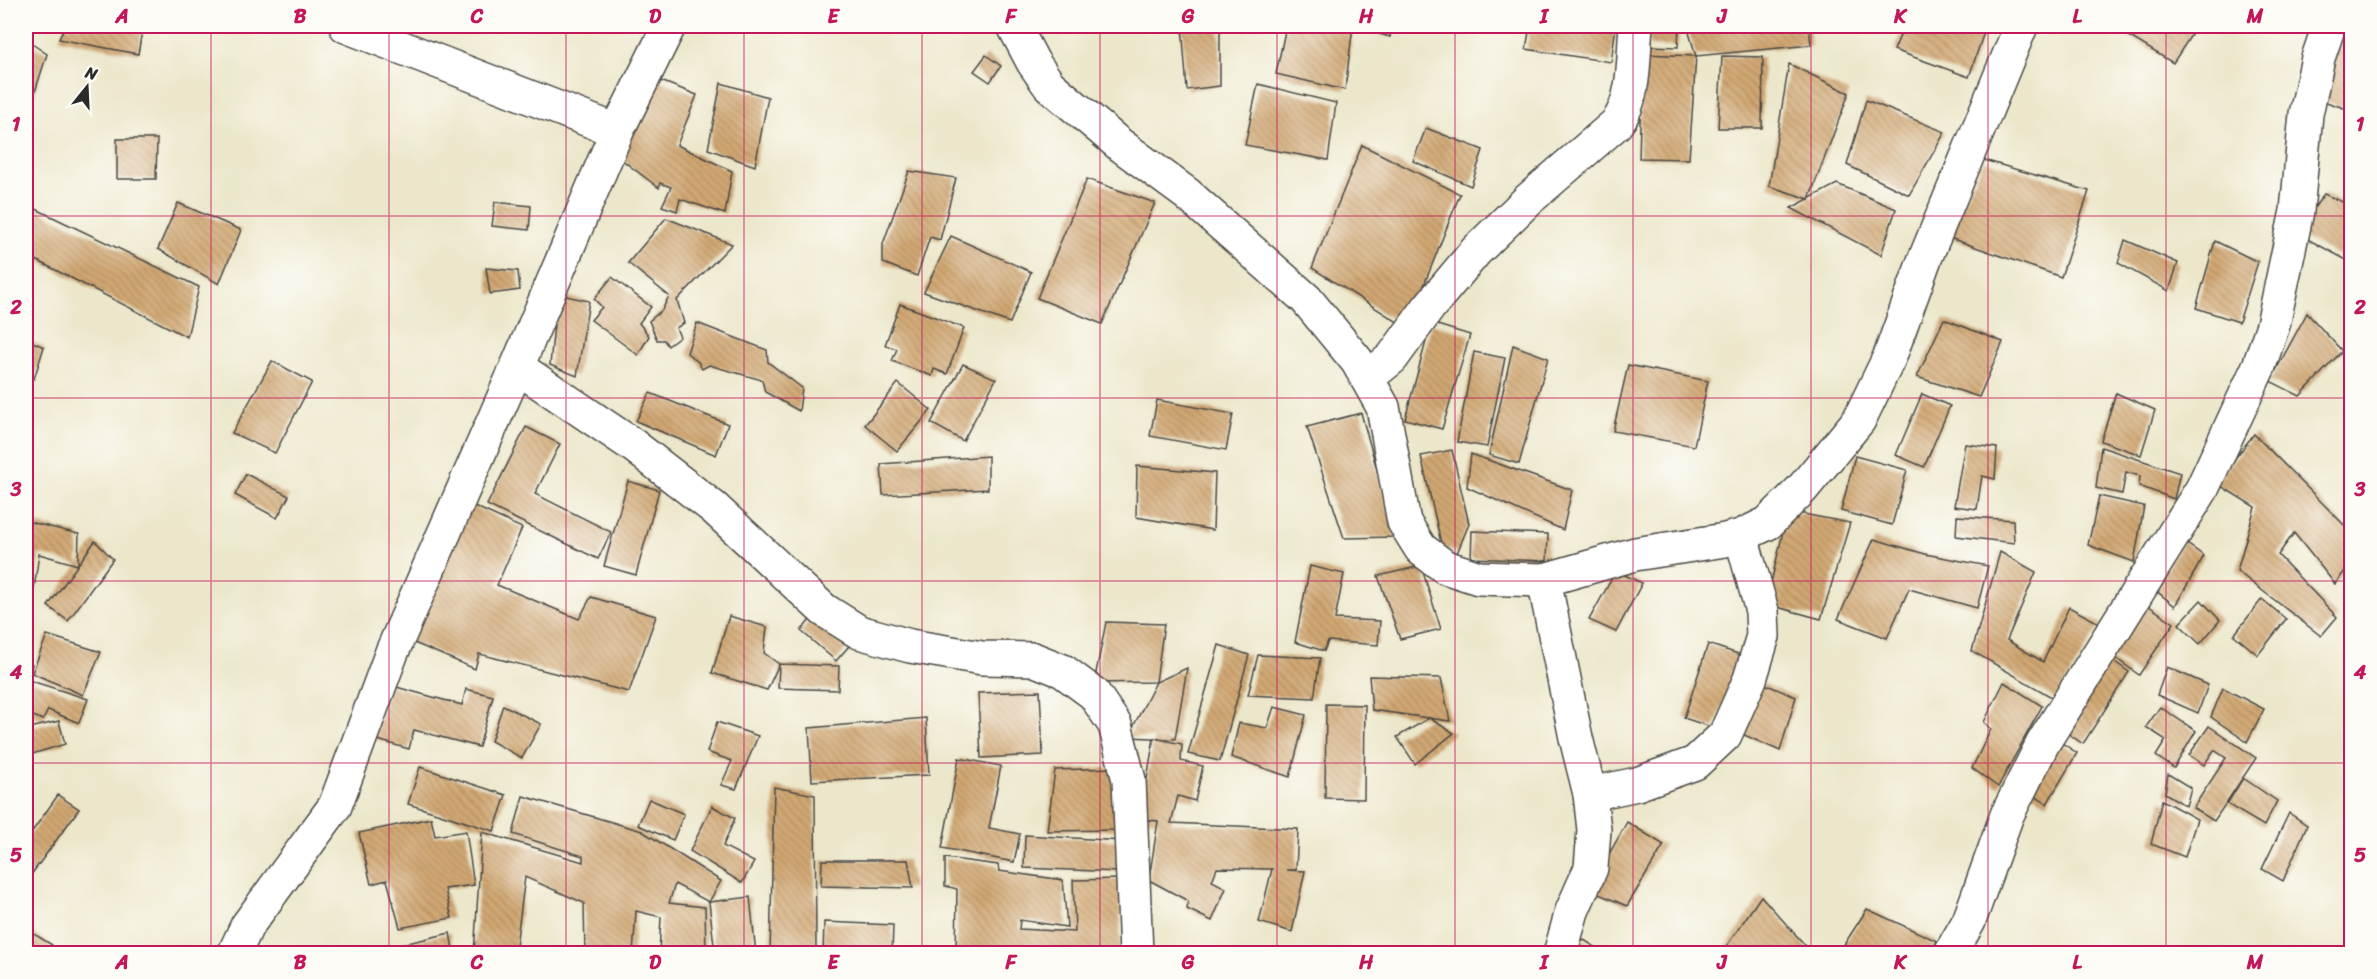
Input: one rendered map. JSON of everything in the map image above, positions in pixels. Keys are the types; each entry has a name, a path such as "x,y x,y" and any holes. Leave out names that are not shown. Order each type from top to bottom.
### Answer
{"street":[{"path":"346,26 617,131"},
{"path":"234,954 247,926 335,806 392,652 617,131 669,26"},
{"path":"1014,26 1033,62 1049,85 1119,144 1187,194 1306,299 1357,361 1383,407 1404,522 1421,549 1445,567 1479,578 1544,580 1635,555 1741,536 1768,522 1802,489 1859,420 1890,356 1924,261 2021,26"},
{"path":"1367,378 1392,358 1429,307 1476,251 1528,200 1617,123 1629,98 1636,26"},
{"path":"1950,954 1969,921 2007,814 2043,743 2202,489 2259,366 2273,325 2297,211 2306,114 2318,58 2329,26"},
{"path":"517,367 634,446 714,508 824,610 859,632 910,646 982,658 1033,658 1063,671 1094,694 1115,725 1129,780 1136,954"},
{"path":"1590,794 1637,784 1695,763 1725,735 1750,679 1763,636 1762,611 1741,536"},
{"path":"1544,580 1576,738 1590,794 1594,830 1591,868 1572,911 1560,954"}],"building":[{"path":"65,26 143,26 138,54 59,39"},
{"path":"1182,26 1220,26 1220,86 1187,90"},
{"path":"1286,26 1353,26 1345,90 1276,74"},
{"path":"1353,26 1392,26 1390,37"},
{"path":"1530,26 1616,26 1611,62 1526,49"},
{"path":"1649,26 1679,26 1678,47 1649,46"},
{"path":"1687,26 1809,26 1811,45 1696,56"},
{"path":"1904,26 1986,26 1969,77 1894,50"},
{"path":"2112,26 2197,26 2173,63"},
{"path":"2337,26 2352,26 2352,111 2315,98"},
{"path":"26,40 47,54 26,120"},
{"path":"1642,54 1696,56 1689,159 1639,158"},
{"path":"986,55 1001,66 990,82 974,71"},
{"path":"1722,56 1763,57 1762,128 1718,128"},
{"path":"1789,64 1849,93 1809,199 1769,186"},
{"path":"653,78 697,95 677,145 732,171 725,214 680,199 677,211 662,206 671,187 660,183 659,188 613,153"},
{"path":"721,83 768,97 755,166 708,149"},
{"path":"1258,84 1336,103 1328,160 1245,145"},
{"path":"1866,100 1945,132 1909,195 1847,165"},
{"path":"1426,128 1483,150 1471,186 1413,161"},
{"path":"117,139 157,139 156,179 117,179"},
{"path":"1362,145 1460,194 1407,328 1312,268"},
{"path":"1984,160 2089,191 2061,277 1947,237"},
{"path":"909,171 956,178 940,240 930,237 917,276 883,263 883,244"},
{"path":"1087,179 1155,203 1102,324 1037,298"},
{"path":"1837,184 1896,209 1881,255 1791,208"},
{"path":"2324,194 2352,206 2352,263 2296,233"},
{"path":"495,202 531,206 529,230 492,226"},
{"path":"178,203 241,230 219,284 158,249"},
{"path":"36,209 199,287 187,337 26,255 26,237"},
{"path":"666,218 732,244 677,300 684,323 676,328 680,337 668,346 664,340 657,340 649,321 662,310 669,296 628,263"},
{"path":"951,236 1031,272 1010,323 924,292"},
{"path":"2125,240 2178,263 2169,291 2118,263"},
{"path":"2215,241 2258,262 2239,322 2196,308"},
{"path":"486,268 518,271 520,290 490,294"},
{"path":"612,277 651,307 639,323 649,336 638,355 591,320 602,307 594,299"},
{"path":"557,294 589,301 577,376 550,365"},
{"path":"900,304 964,328 947,374 934,369 932,376 892,361 897,349 885,345"},
{"path":"2307,313 2342,351 2300,396 2270,381"},
{"path":"1944,319 2003,342 1979,397 1917,377"},
{"path":"697,323 767,350 768,362 802,388 799,411 765,392 762,380 709,365 702,369 698,362 687,353"},
{"path":"1431,323 1470,335 1442,429 1405,419"},
{"path":"26,339 44,347 34,379 26,375"},
{"path":"1513,345 1548,358 1519,464 1489,455"},
{"path":"1474,352 1505,358 1487,447 1457,442"},
{"path":"272,361 312,382 275,453 232,433"},
{"path":"963,364 996,379 963,441 931,423"},
{"path":"1628,365 1708,381 1694,446 1613,431"},
{"path":"898,383 931,410 897,451 865,425"},
{"path":"650,393 728,424 716,455 636,421"},
{"path":"2116,393 2155,410 2141,455 2101,441"},
{"path":"1922,394 1950,406 1924,467 1896,455"},
{"path":"1157,400 1233,414 1226,450 1150,436"},
{"path":"1361,413 1396,537 1344,538 1307,427"},
{"path":"526,427 560,444 535,494 611,532 598,559 487,505"},
{"path":"2254,434 2352,533 2352,562 2335,584 2294,533 2278,555 2337,617 2321,636 2237,571 2255,507 2216,483"},
{"path":"1965,444 1997,448 1995,479 1982,476 1977,509 1954,506"},
{"path":"2101,447 2180,473 2174,499 2139,486 2140,476 2126,472 2122,494 2096,488"},
{"path":"1452,450 1469,524 1457,553 1442,547 1421,456"},
{"path":"1471,454 1572,490 1563,530 1467,487"},
{"path":"988,456 988,489 883,495 881,464"},
{"path":"1855,456 1907,470 1892,525 1841,511"},
{"path":"1137,466 1215,473 1213,530 1136,517"},
{"path":"246,474 289,496 277,518 235,495"},
{"path":"628,481 659,490 636,575 604,566"},
{"path":"2099,496 2144,506 2134,562 2088,545"},
{"path":"472,505 522,528 497,585 579,619 591,597 656,616 629,692 479,654 475,669 405,639"},
{"path":"1788,511 1850,523 1821,619 1766,604"},
{"path":"1957,516 2013,520 2014,543 1956,536"},
{"path":"26,521 79,534 78,565 39,554 34,589 26,586"},
{"path":"1472,531 1548,534 1547,561 1471,558"},
{"path":"1874,539 1925,554 1988,566 1977,608 1909,589 1887,638 1838,619"},
{"path":"95,541 113,559 68,621 48,606"},
{"path":"2183,541 2204,556 2175,606 2154,589"},
{"path":"2000,552 2036,572 2007,640 2043,662 2069,607 2101,624 2055,699 1972,651"},
{"path":"1310,566 1344,574 1335,619 1380,621 1378,645 1328,641 1324,651 1295,642"},
{"path":"1421,566 1441,629 1400,639 1378,576"},
{"path":"1616,571 1642,583 1616,632 1589,620"},
{"path":"2262,599 2286,619 2258,655 2234,635"},
{"path":"2201,600 2220,620 2200,644 2179,624"},
{"path":"2143,602 2174,623 2139,675 2109,653"},
{"path":"729,616 767,627 764,653 779,664 767,690 712,673"},
{"path":"813,616 849,646 836,661 801,631"},
{"path":"1106,622 1164,624 1156,682 1094,683"},
{"path":"47,635 101,652 83,695 32,673"},
{"path":"1708,644 1744,656 1714,728 1684,718"},
{"path":"1219,645 1249,655 1220,761 1188,754"},
{"path":"1258,655 1320,658 1314,698 1248,695"},
{"path":"2108,657 2129,672 2083,744 2063,730"},
{"path":"26,662 32,664 28,680 88,699 79,723 48,710 43,720 26,713"},
{"path":"779,664 839,666 838,690 778,688"},
{"path":"2167,667 2208,685 2198,713 2157,695"},
{"path":"1187,668 1175,739 1128,737 1156,682"},
{"path":"1369,676 1441,678 1450,721 1372,710"},
{"path":"2004,682 2042,706 1998,787 1972,768 1991,729 1984,722"},
{"path":"1762,683 1796,697 1780,751 1740,733"},
{"path":"389,685 462,705 466,689 493,696 479,747 414,730 409,749 374,739"},
{"path":"2223,688 2264,709 2247,742 2211,717"},
{"path":"1040,691 1043,755 981,758 978,693"},
{"path":"1326,704 1365,705 1364,799 1325,798"},
{"path":"503,705 541,724 522,758 491,741"},
{"path":"1274,707 1306,715 1290,777 1231,757 1239,723 1267,728"},
{"path":"2160,707 2196,731 2174,768 2156,756 2166,740 2146,727"},
{"path":"926,718 929,775 812,781 809,728"},
{"path":"1429,718 1454,733 1415,764 1397,737"},
{"path":"59,721 65,744 26,756 26,729"},
{"path":"717,722 758,736 736,789 721,785 732,761 707,752"},
{"path":"2209,726 2256,758 2214,821 2193,808 2226,758 2214,750 2204,765 2189,755"},
{"path":"1154,738 1182,744 1181,761 1203,766 1195,801 1178,796 1171,823 1298,829 1296,870 1286,870 1305,871 1292,932 1259,922 1272,869 1217,868 1212,881 1226,888 1212,921 1187,909 1188,901 1149,880 1158,821 1140,819"},
{"path":"2056,739 2077,753 2047,804 2027,791"},
{"path":"959,758 1001,766 989,828 1020,834 1014,862 942,848"},
{"path":"420,767 506,795 494,831 408,804"},
{"path":"1114,768 1117,830 1047,831 1055,770"},
{"path":"2168,774 2191,788 2186,806 2165,793"},
{"path":"2243,778 2277,801 2264,826 2227,804"},
{"path":"774,787 815,795 816,953 814,954 770,954"},
{"path":"58,795 79,809 28,879 26,877 26,840"},
{"path":"523,796 642,831 721,881 709,902 675,884 669,903 705,907 706,954 659,954 661,917 636,911 633,954 585,954 584,903 525,877 515,954 474,954 482,832 583,862 583,856 513,834"},
{"path":"649,799 684,814 673,840 638,825"},
{"path":"2162,800 2197,819 2185,857 2151,844"},
{"path":"712,806 735,818 723,846 754,862 742,883 690,851"},
{"path":"2289,813 2307,825 2283,881 2262,869"},
{"path":"431,818 435,836 466,831 474,885 445,889 452,918 400,928 387,880 371,884 359,833"},
{"path":"1627,822 1664,845 1627,906 1589,890"},
{"path":"1025,835 1122,841 1119,872 1024,868"},
{"path":"945,858 998,865 999,871 1063,880 1067,927 1020,920 1019,929 1075,932 1073,880 1121,879 1120,954 956,954 957,889 945,886"},
{"path":"822,860 908,860 913,888 821,886"},
{"path":"1761,896 1813,954 1721,954"},
{"path":"750,897 756,954 715,954 709,902"},
{"path":"1867,909 1937,941 1931,954 1838,954"},
{"path":"824,922 893,925 892,954 823,954"},
{"path":"26,929 52,945 47,954 26,954"},
{"path":"450,933 454,954 397,954 395,946"},
{"path":"1579,937 1607,954 1572,954"}]}
